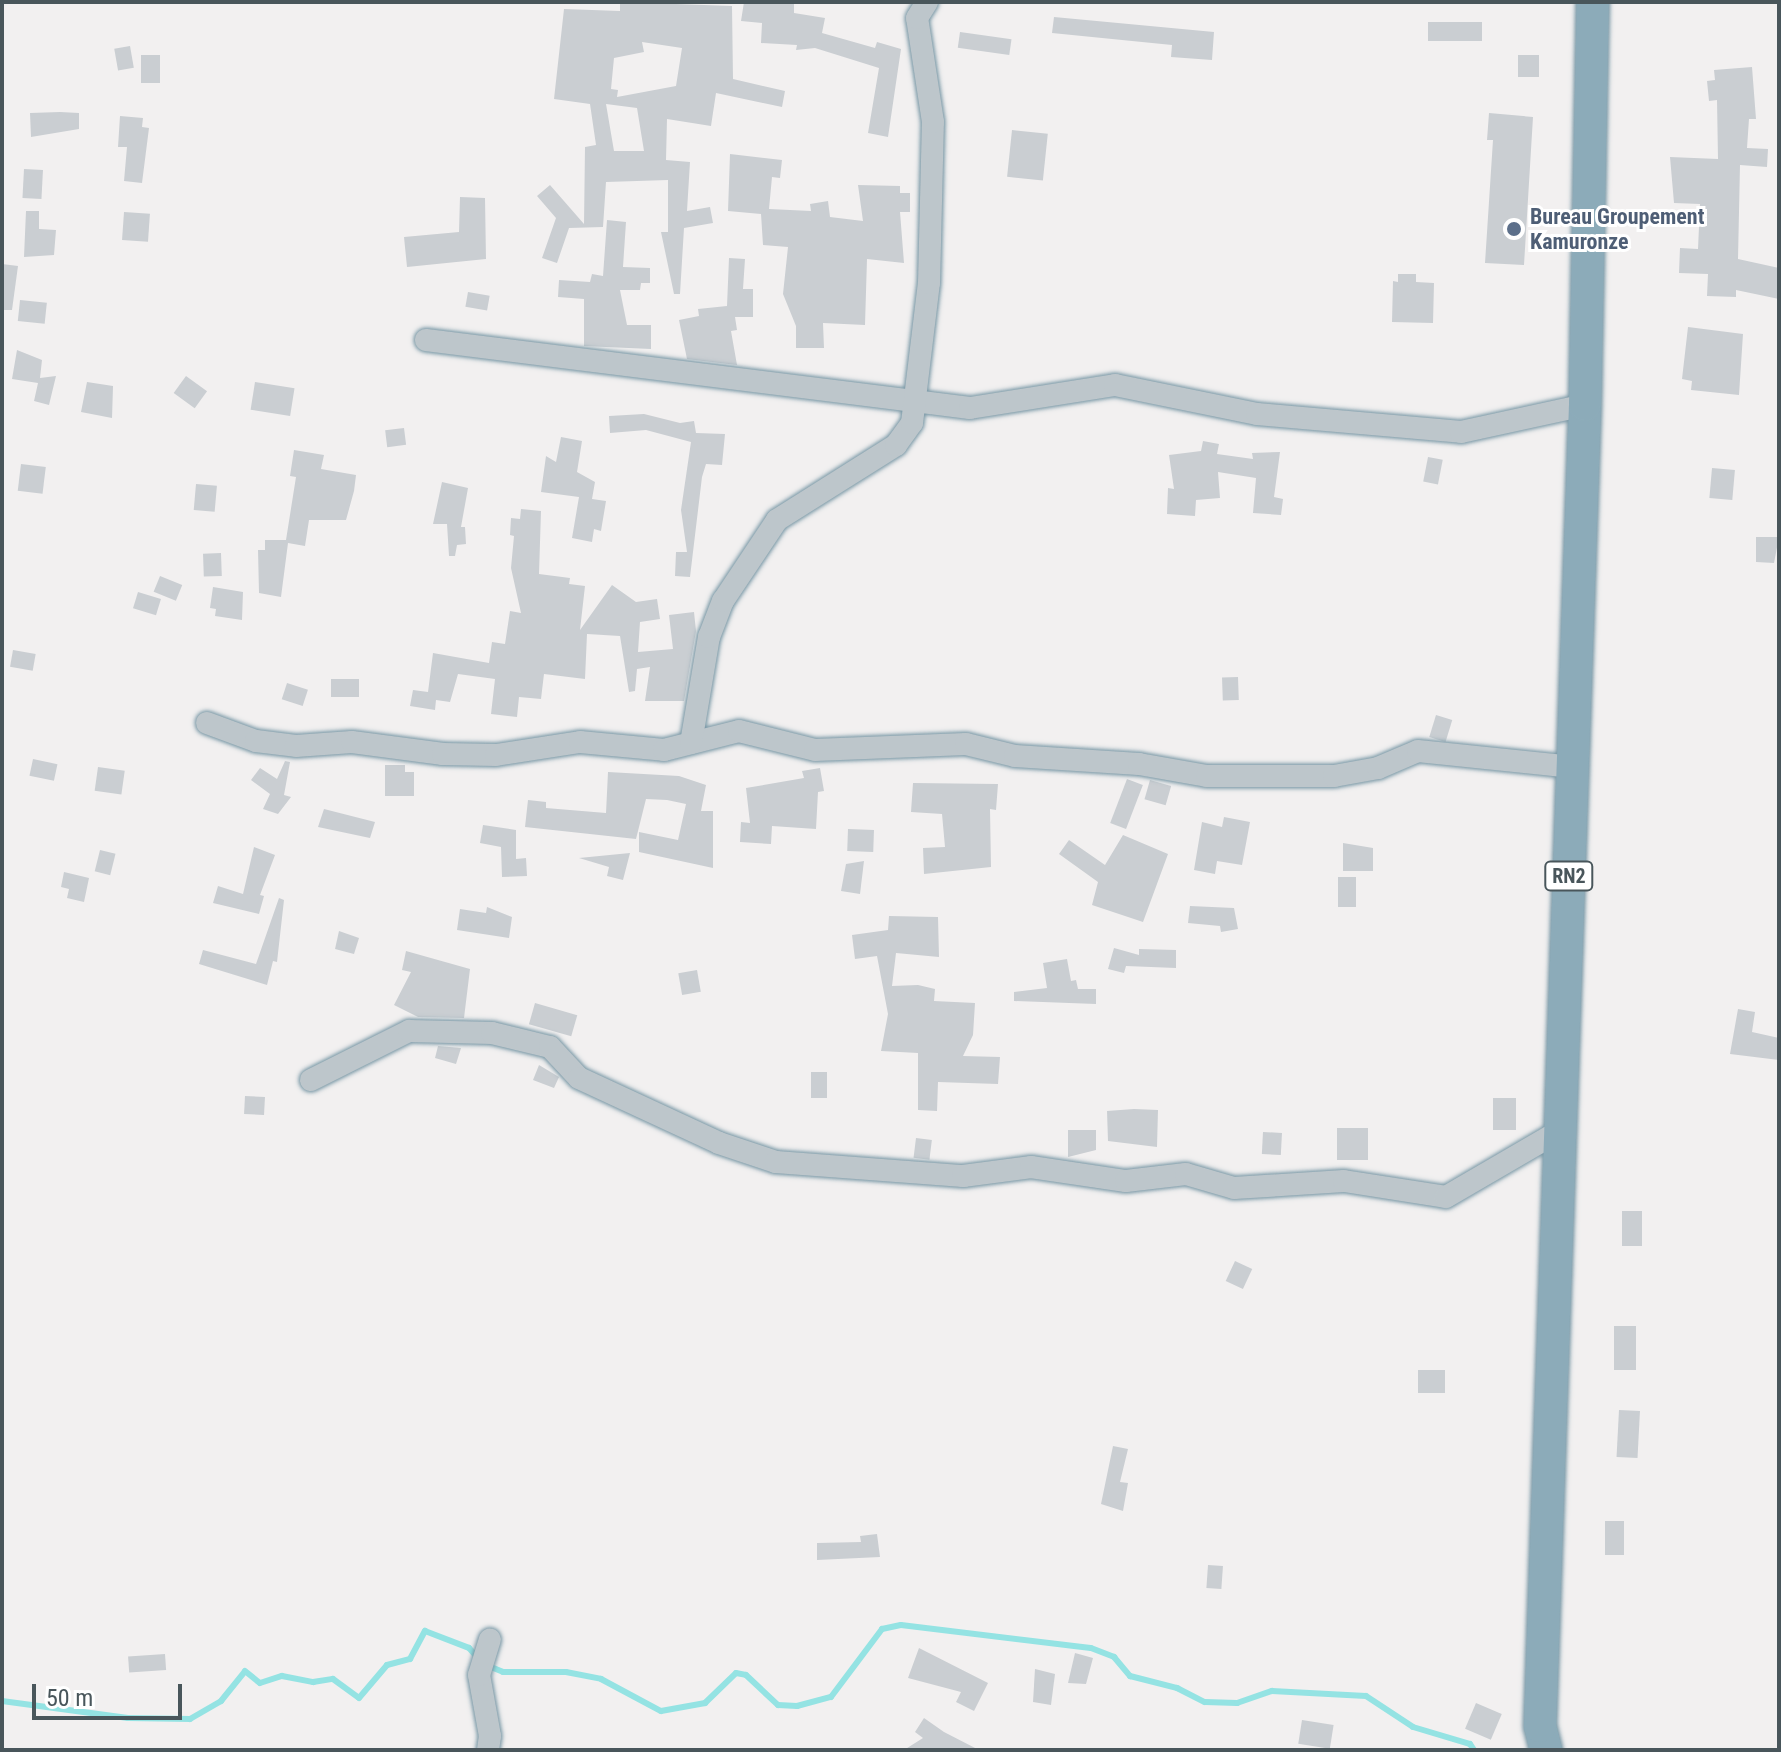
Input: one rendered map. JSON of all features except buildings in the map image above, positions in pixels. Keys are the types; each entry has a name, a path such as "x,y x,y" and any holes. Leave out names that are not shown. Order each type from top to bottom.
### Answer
{"highway":[{"name":"RN2","path":"1546,1750 1540,1726 1585,405 1593,2"}],"street":[{"path":"691,743 709,637 723,601 777,520 896,445 912,423 932,203 933,122 917,18 927,2"},
{"path":"426,340 590,364 916,398 970,408 1115,385 1257,414 1461,432 1585,405"},
{"path":"207,723 256,741 296,746 352,742 443,754 496,755 580,742 664,750 739,731 815,750 966,744 1015,756 1284,778 1378,768 1418,751 1573,767"},
{"path":"311,1080 409,1031 492,1033 550,1047 579,1078 719,1143 776,1162 963,1176 1031,1167 1126,1181 1186,1174 1234,1188 1344,1181 1446,1197 1561,1130"},
{"path":"488,1750 490,1736 479,1675 490,1640"}],"waterway":[{"path":"486,1665 503,1672 566,1672 601,1679 661,1711 705,1703 736,1673 746,1675 778,1705 797,1706 831,1697 882,1629 901,1625 1091,1648 1114,1657 1130,1676 1177,1688 1205,1702 1237,1703 1272,1691 1366,1696 1413,1727 1470,1744 1474,1750"},
{"path":"2,1701 128,1718 190,1719 221,1701 245,1671 260,1683 282,1676 313,1682 333,1679 359,1698 387,1665 410,1659 425,1631 469,1648 478,1658"}],"place":[{"name":"Bureau Groupement Kamuronze","path":"1514,229"}]}
